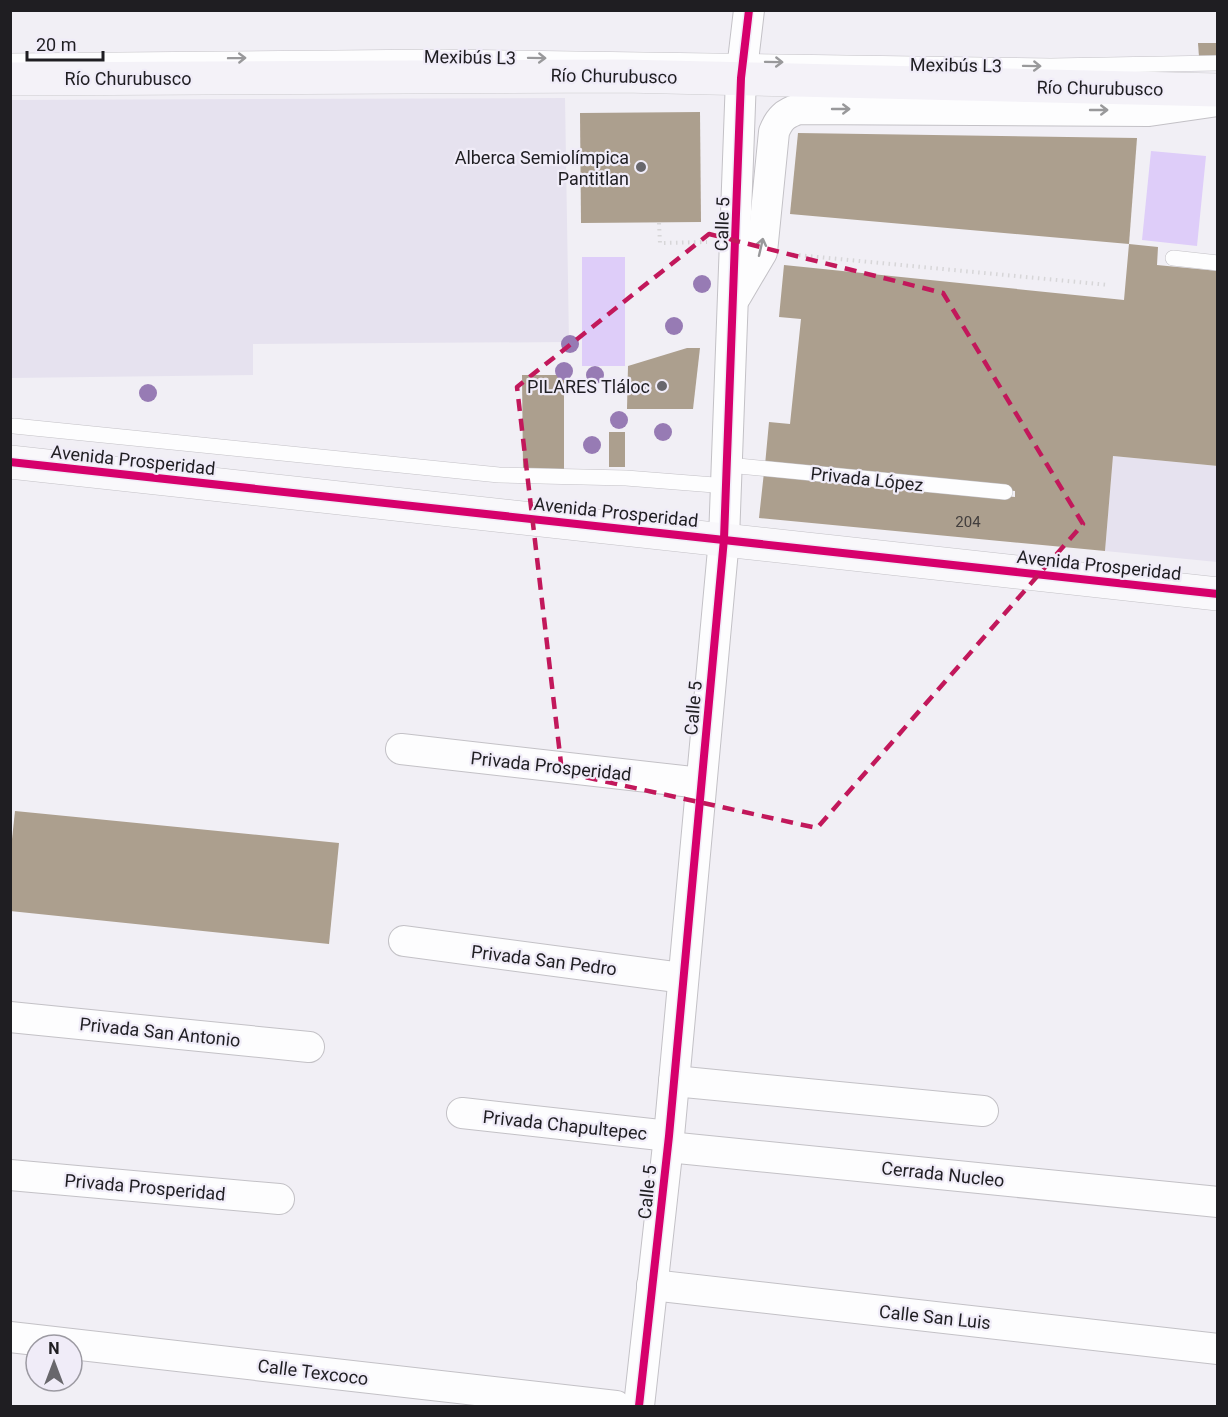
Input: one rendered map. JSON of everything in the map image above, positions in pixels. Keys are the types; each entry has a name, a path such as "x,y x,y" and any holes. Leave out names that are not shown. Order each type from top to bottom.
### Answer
{"main road":[{"name":"Río Churubusco","path":"10,79 436,75 742,69 1218,90"}],"street":[{"name":"Calle 5","path":"749,10 742,69 749,247"},
{"name":"Calle 5","path":"639,1407 674,1081 724,539 734,298 749,247 778,121 786,113 799,109 1149,111 1218,101"},
{"name":"Avenida Prosperidad","path":"10,462 1218,594"},
{"name":"Privada Prosperidad","path":"401,749 701,783"},
{"name":"Privada San Pedro","path":"404,941 683,978"},
{"name":"Privada San Antonio","path":"10,1017 309,1047"},
{"path":"674,1081 983,1111"},
{"name":"Privada Chapultepec","path":"462,1113 668,1142"},
{"name":"Cerrada Nucleo","path":"668,1142 1218,1202"},
{"name":"Privada Prosperidad","path":"10,1175 279,1198"},
{"name":"Calle San Luis","path":"652,1285 1218,1349"},
{"name":"Calle Texcoco","path":"10,1337 616,1407"}],"lane":[{"name":"Mexibús L3","path":"10,61 443,57 742,69 1218,63"},
{"path":"1173,258 1218,262"},
{"name":"Privada López","path":"14,426 499,475 626,478 728,476 1005,492"}],"path":[{"path":"659,223 660,243 749,247 1109,285"}],"highlighted area":[{"path":"709,234 943,293 1083,524 817,828 562,772 517,387"}],"shaded area":[{"path":"565,98 569,342 253,344 253,375 11,378 11,100"},
{"path":"1151,151 1206,156 1197,246 1142,240"},
{"path":"582,257 625,257 625,366 582,366"},
{"path":"1113,456 1217,466 1217,562 1105,551"}],"building":[{"path":"1198,43 1218,43 1218,57 1199,57"},
{"name":"Alberca Semiolímpica Pantitlan","path":"700,112 701,222 581,223 580,113"},
{"path":"798,133 1137,138 1129,244 790,214"},
{"path":"1129,244 1158,247 1157,265 1218,271 1218,466 1113,456 1105,551 759,518 764,472 1015,497 1015,491 765,465 769,422 790,424 801,319 779,317 784,265 1124,300"},
{"path":"687,348 700,348 693,409 627,409 628,366"},
{"path":"522,375 564,375 564,469 523,469"},
{"path":"609,432 625,432 625,467 609,467"},
{"path":"15,811 339,843 329,944 10,911 10,858"}],"cycle path":[{"path":"639,1406 669,1136 724,539 741,78 749,10"},
{"path":"10,462 1218,594"}],"place":[{"name":"Alberca Semiolímpica Pantitlan","path":"641,167"},
{"name":"PILARES Tláloc","path":"662,386"}]}
